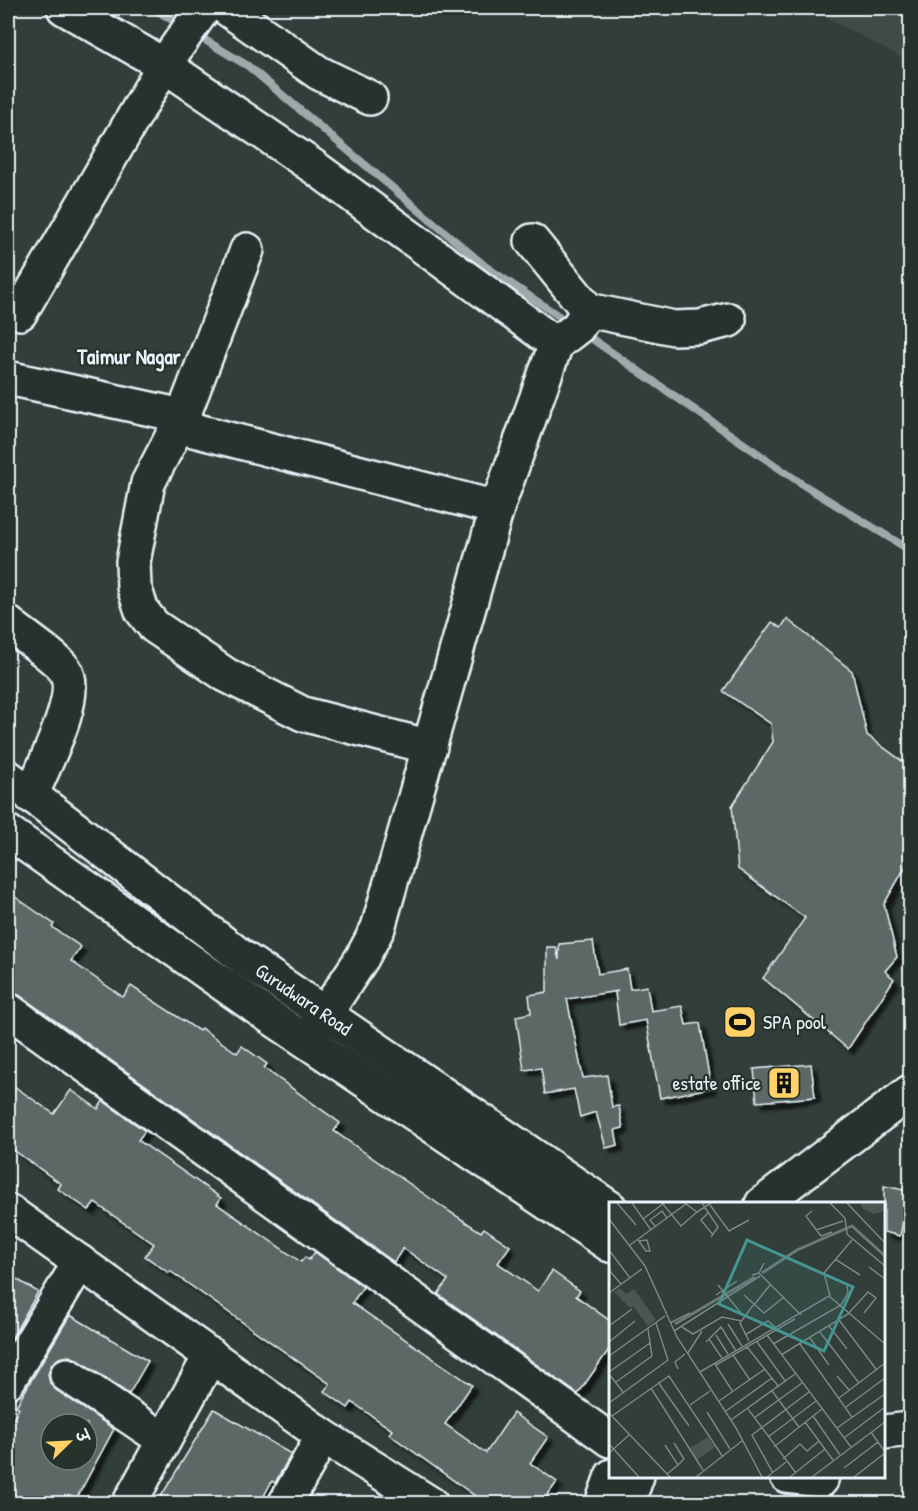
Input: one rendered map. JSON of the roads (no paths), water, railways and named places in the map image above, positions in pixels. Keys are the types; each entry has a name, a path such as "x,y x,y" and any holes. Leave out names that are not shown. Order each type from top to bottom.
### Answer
{"street":[{"path":"64,8 186,33 315,167 572,330 700,327 729,320"},
{"path":"226,8 319,73 370,98"},
{"path":"20,313 186,33"},
{"path":"315,1027 362,958 378,928 497,508 572,330 532,241"},
{"path":"247,250 181,421 148,483 133,562 134,587 142,610 154,626 226,675 303,714 430,747"},
{"path":"8,378 181,421 497,508"},
{"path":"8,624 65,670 70,683 70,696 65,713 19,786"},
{"name":"Gurudwara Road","path":"19,786 243,958 315,1027 609,1207"},
{"path":"8,832 315,1027 609,1244"},
{"path":"8,1010 609,1439"},
{"path":"763,1202 910,1092"},
{"path":"8,1211 323,1436 431,1503"},
{"path":"8,1381 80,1262"},
{"path":"129,1503 211,1355"},
{"path":"67,1375 164,1440"},
{"path":"885,1432 910,1429"},
{"path":"285,1503 323,1436"},
{"path":"602,1503 611,1478"},
{"path":"627,1503 636,1478"},
{"path":"804,1478 821,1480 822,1478"}],"waterway":[{"path":"153,8 182,26"},
{"path":"195,34 248,66 485,266 569,323"},
{"path":"582,332 805,486 910,550"}],"place":[{"name":"SPA pool","path":"740,1022"},
{"name":"estate office","path":"784,1083"}],"district":[{"name":"Taimur Nagar","path":"129,357"}]}
